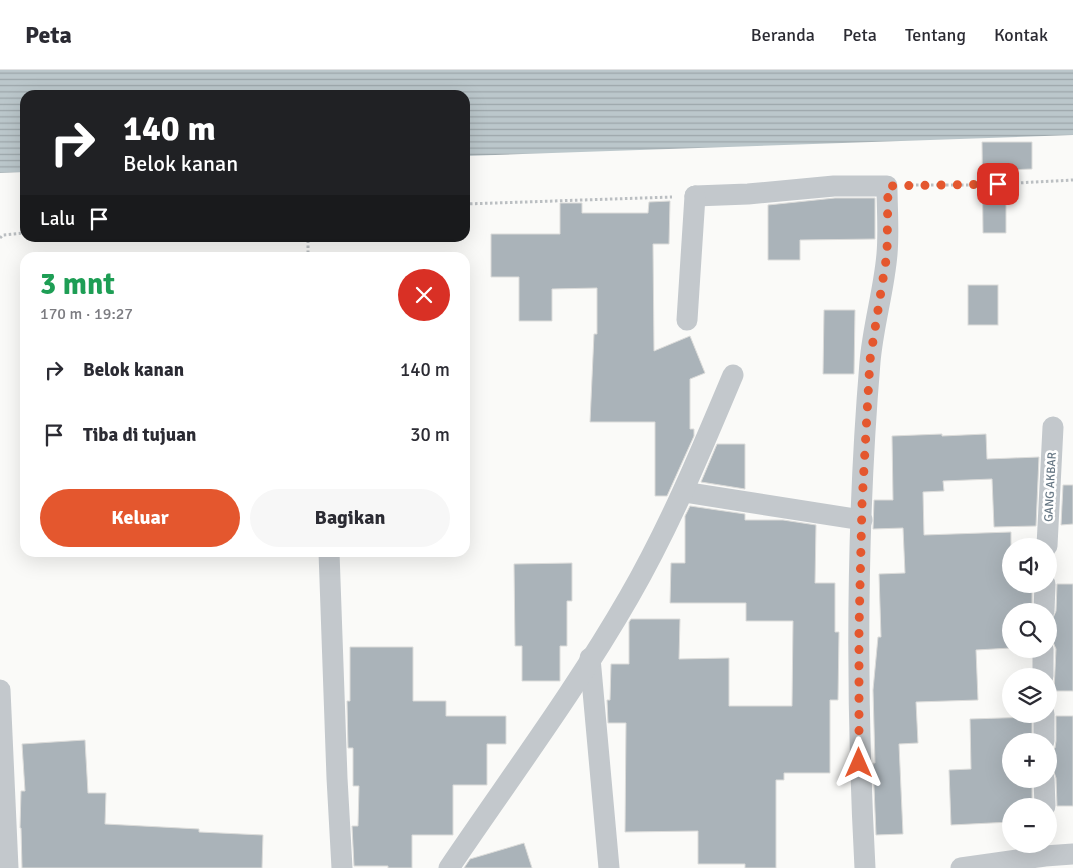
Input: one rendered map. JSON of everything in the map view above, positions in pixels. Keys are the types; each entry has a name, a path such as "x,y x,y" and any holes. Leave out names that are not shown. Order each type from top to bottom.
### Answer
{"street":[{"path":"687,320 695,196 748,194 834,186 888,186 887,254 870,360 862,520 859,629 859,753 865,868"},
{"path":"449,868 521,765 628,598 684,492 733,375"},
{"name":"GANG AKBAR","path":"1047,538 1053,427"},
{"path":"684,492 862,520"},
{"path":"329,557 342,868"},
{"path":"590,658 609,868"},
{"path":"0,690 8,868"},
{"path":"961,868 1073,854"}],"path":[{"path":"888,186 979,185 1073,180"},
{"path":"470,204 695,196"},
{"path":"0,238 3,234 20,233"}],"shaded area":[{"path":"0,70 1073,70 1073,135 470,156 470,90 20,90 20,172 0,173"}],"building":[{"path":"982,142 1032,142 1032,169 1006,170 1006,233 983,233"},
{"path":"835,198 875,198 875,239 800,240 800,260 768,260 768,205"},
{"path":"670,201 669,244 653,244 654,351 690,336 705,373 690,379 690,429 694,429 694,436 667,496 655,496 655,422 590,422 594,334 597,334 597,288 552,289 552,321 519,321 519,277 491,277 491,234 560,234 560,203 582,203 582,213 648,213 649,202"},
{"path":"968,285 998,285 998,325 968,325"},
{"path":"824,310 855,310 854,374 823,374"},
{"path":"986,434 987,459 1039,457 1036,526 994,527 992,479 943,481 944,491 923,492 924,535 1011,532 1011,538 1002,538 1002,593 1032,593 1032,603 1002,603 1002,649 976,650 978,700 916,702 918,743 899,744 903,834 876,835 873,763 875,763 873,690 878,637 881,637 879,574 905,573 903,528 873,529 874,500 893,500 892,436"},
{"path":"717,444 745,444 745,489 701,482"},
{"path":"1063,485 1073,485 1073,524 1061,525"},
{"path":"690,506 745,514 745,520 783,520 816,525 815,583 835,583 835,632 839,632 838,700 830,700 830,773 784,773 784,780 776,780 776,868 745,868 745,864 698,864 698,831 625,832 626,723 608,723 607,700 610,700 611,664 629,664 629,622 631,619 680,619 679,659 729,658 729,706 792,706 793,621 746,621 746,603 670,603 671,563 685,563 685,516"},
{"path":"572,563 572,601 567,601 567,646 560,646 560,681 522,681 522,646 515,646 514,564"},
{"path":"1057,584 1073,584 1073,691 1057,691 1057,668 1055,668 1057,658"},
{"path":"350,647 413,647 413,701 446,701 446,716 506,716 506,744 487,744 487,785 453,785 453,835 412,835 412,868 354,866 352,826 358,826 359,786 353,786 353,748 348,748 347,701 350,701"},
{"path":"1057,716 1073,716 1073,806 1057,806"},
{"path":"1002,718 1002,723 1032,723 1032,733 1002,733 1002,788 1032,788 1032,798 1002,798 1002,822 951,825 949,770 971,769 970,719"},
{"path":"85,740 88,793 106,793 105,824 199,829 199,832 263,835 262,868 22,868 21,791 25,791 22,744"},
{"path":"524,843 532,868 464,868 470,859"}],"route":[{"path":"859,763 859,629 862,504 870,360 887,254 888,186 998,184"}]}
